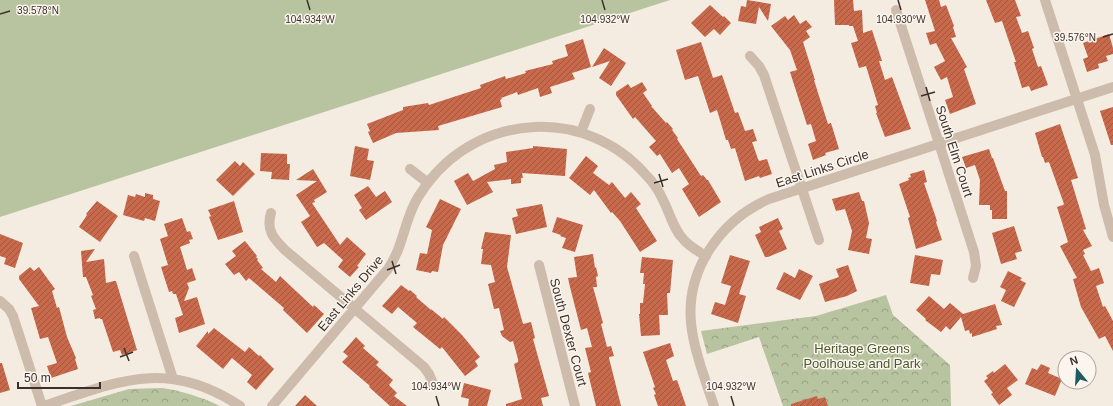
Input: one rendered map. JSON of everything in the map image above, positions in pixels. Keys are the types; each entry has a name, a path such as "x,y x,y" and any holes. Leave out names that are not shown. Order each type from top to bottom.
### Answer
{"street":[{"path":"1045,0 1094,155 1104,205 1113,238"},
{"name":"South Elm Court","path":"896,10 974,252 976,266 973,278"},
{"path":"750,56 759,66 764,75 819,240"},
{"name":"East Links Circle","path":"714,406 695,344 691,322 693,293 702,263 706,256 719,236 741,214 753,206 769,199 1113,87"},
{"path":"581,132 590,109"},
{"name":"East Links Drive","path":"272,406 395,259 413,206 428,183 441,169 469,146 500,133 536,126 558,127 581,132 616,148 636,164 663,198 679,234 690,246 706,256"},
{"path":"410,169 428,183"},
{"path":"271,213 269,221 270,228 272,236 277,242 424,367 434,386"},
{"path":"134,256 173,379"},
{"name":"South Dexter Court","path":"538,265 575,406"},
{"path":"0,302 9,309 13,316 43,406 121,381 148,378 187,381 212,389 240,406"}],"green space":[{"path":"0,0 670,0 0,217"},
{"name":"Heritage Greens Poolhouse and Park","path":"886,295 893,315 950,365 951,406 783,406 759,337 707,354 701,331 816,316"},
{"path":"162,388 192,395 220,406 71,406 129,389"}],"building":[{"path":"747,0 771,4 768,21 759,7 756,24 738,21 741,6 746,7"},
{"path":"834,0 853,0 854,11 862,10 863,33 872,30 882,61 879,61 885,80 892,77 911,129 885,137 876,113 875,106 878,105 866,66 859,68 851,43 858,41 853,26 835,25"},
{"path":"925,0 939,0 941,7 946,5 954,26 956,37 951,38 967,67 964,69 976,104 950,114 945,100 953,97 947,77 941,80 934,67 945,61 936,43 930,45 926,33 935,31"},
{"path":"986,0 1015,0 1021,16 1016,17 1022,33 1028,31 1034,48 1032,49 1038,67 1041,66 1048,85 1031,91 1029,86 1022,88 1014,62 1016,62 1002,21 995,23"},
{"path":"710,5 731,23 720,35 714,29 705,37 691,23"},
{"path":"794,15 800,24 806,20 812,27 806,31 810,37 803,42 828,124 831,123 839,149 825,153 826,155 813,160 808,144 816,141 811,124 807,125 790,72 797,70 790,50 771,26 785,16 788,20"},
{"path":"1109,34 1113,54 1106,56 1108,61 1098,64 1099,68 1087,72 1083,59 1088,57 1083,43"},
{"path":"583,39 591,67 572,73 575,79 550,87 552,93 540,97 538,88 518,95 517,92 501,98 502,99 500,100 502,107 438,126 439,130 396,133 373,143 368,132 370,131 367,124 403,110 403,107 428,103 429,105 481,88 480,85 505,76 506,79 526,73 525,71 553,64 552,61 568,56 565,45"},
{"path":"701,42 713,78 722,75 735,113 738,112 745,131 753,129 757,141 752,142 759,161 767,159 772,174 760,178 759,176 745,181 735,148 731,149 728,140 726,140 717,110 710,113 698,76 685,80 676,50"},
{"path":"604,48 626,63 611,86 599,78 610,61 592,67"},
{"path":"642,82 647,90 643,93 651,106 673,129 672,130 678,138 677,139 701,176 703,175 708,180 721,202 699,217 682,189 689,184 679,168 672,173 660,154 657,156 649,147 656,141 635,117 633,119 616,95 616,92 628,84 631,88"},
{"path":"1113,107 1113,145 1111,145 1100,111"},
{"path":"1060,124 1078,178 1071,180 1086,229 1083,230 1092,246 1083,250 1085,254 1083,255 1091,271 1099,268 1104,283 1096,286 1103,307 1105,306 1113,321 1113,351 1105,336 1099,339 1081,307 1073,279 1077,278 1060,246 1068,242 1057,207 1064,204 1049,162 1045,163 1042,157 1035,133"},
{"path":"355,146 369,149 367,160 374,161 370,180 350,176"},
{"path":"533,146 567,149 565,176 522,173 523,178 521,178 521,183 511,184 511,179 487,182 493,192 467,205 454,181 468,173 473,181 495,169 494,165 507,162 506,152 533,148"},
{"path":"989,149 1005,191 1007,191 1007,219 992,219 992,210 990,210 990,205 979,205 980,180 975,165 966,168 962,157"},
{"path":"261,153 287,154 287,164 290,164 289,180 271,179 272,172 260,171"},
{"path":"586,156 598,166 593,173 609,185 612,182 625,198 631,192 641,204 636,208 657,241 640,252 620,221 612,212 611,213 594,190 590,195 569,178"},
{"path":"235,161 240,166 243,162 255,174 233,196 216,180"},
{"path":"313,169 327,192 314,200 315,202 312,203 340,245 347,237 366,254 357,266 359,267 350,277 338,267 343,260 324,243 317,247 301,222 310,216 296,195 317,181 296,180"},
{"path":"924,170 927,182 924,183 942,240 916,249 908,218 910,217 899,184 909,180 908,178 911,177 910,174"},
{"path":"368,186 376,197 385,191 392,202 366,220 359,210 362,208 354,195"},
{"path":"859,192 862,201 864,201 869,223 866,238 872,239 869,254 848,250 852,231 845,209 836,211 832,199"},
{"path":"145,193 153,195 153,199 160,201 155,221 145,218 144,221 123,215 128,195 135,197 136,194 145,197"},
{"path":"440,199 461,209 443,245 438,272 432,271 431,273 416,270 420,253 427,254 432,230 426,227"},
{"path":"97,201 118,216 100,242 79,227 87,215 86,214"},
{"path":"234,201 243,232 218,240 209,217 211,216 208,210"},
{"path":"542,204 547,227 516,234 512,218 518,216 516,209"},
{"path":"557,217 583,225 575,252 562,248 566,238 552,232"},
{"path":"182,218 187,232 190,231 193,239 189,240 190,243 180,247 187,270 192,268 196,280 187,283 189,288 184,301 197,297 205,324 179,333 175,318 183,315 176,294 173,294 172,291 169,292 161,267 168,265 160,239 168,236 164,224"},
{"path":"778,218 783,229 779,231 787,249 765,257 755,235 761,232 759,227"},
{"path":"1014,226 1022,251 1015,253 1017,259 1001,264 992,233"},
{"path":"485,232 511,235 507,267 523,324 531,322 535,338 533,339 549,396 541,398 543,406 506,406 506,404 522,399 514,364 518,362 518,359 513,341 510,342 502,336 500,331 504,330 499,308 494,309 488,284 495,282 491,265 481,264 483,249 481,249"},
{"path":"0,234 23,243 15,268 4,264 6,258 0,256"},
{"path":"245,241 257,256 257,260 263,268 261,269 276,282 280,276 313,307 314,305 324,314 307,333 283,310 284,308 249,278 246,281 239,272 234,275 225,264 236,256 232,251"},
{"path":"95,249 86,262 104,259 106,283 116,281 137,350 122,355 120,350 113,352 102,319 95,319 93,310 96,309 91,296 93,295 86,277 83,277 81,251"},
{"path":"593,254 598,276 596,277 597,287 593,287 603,323 601,324 607,347 611,346 614,356 609,358 621,406 596,406 588,373 591,372 585,348 592,347 587,328 581,330 568,278 577,277 574,257"},
{"path":"730,255 750,261 739,294 746,296 738,323 711,314 715,302 725,305 731,286 721,283"},
{"path":"915,255 943,260 940,275 931,274 929,286 910,283"},
{"path":"642,257 673,260 670,293 667,293 668,315 659,315 660,335 641,336 639,314 640,303 643,303 645,284 643,284 644,273 640,273"},
{"path":"848,265 857,291 847,296 825,302 819,284 839,277 836,269"},
{"path":"30,267 34,271 39,267 55,289 52,291 57,308 59,307 67,337 76,358 78,369 51,378 47,366 57,363 48,337 40,339 31,308 39,306 19,279 19,276"},
{"path":"799,269 813,276 800,300 776,289 784,272 795,278"},
{"path":"1008,271 1022,278 1020,280 1026,283 1014,307 1001,301 1006,290 1000,287"},
{"path":"401,285 409,291 410,290 417,296 416,297 443,319 444,317 462,335 480,357 475,361 478,366 465,376 442,347 440,349 413,327 417,323 398,307 392,314 382,306"},
{"path":"929,296 944,309 950,303 963,314 995,304 1002,325 996,326 997,329 972,337 972,333 970,334 969,330 965,331 961,317 950,330 946,326 941,332 925,320 926,319 916,310"},
{"path":"214,328 245,352 249,347 259,356 260,355 274,369 256,390 247,382 252,375 232,358 223,369 196,346 208,331 208,334"},
{"path":"356,337 365,346 363,348 379,362 376,365 393,380 389,385 397,393 394,396 407,406 390,406 369,387 370,386 342,362 348,356 343,352"},
{"path":"670,343 674,356 666,360 673,381 677,380 686,406 658,406 654,395 656,394 653,388 655,387 643,352"},
{"path":"0,363 2,363 10,390 0,393"},
{"path":"1005,364 1018,380 1007,388 1012,395 999,405 991,394 993,393 984,381 988,378 986,376 993,371 994,373"},
{"path":"1041,364 1050,368 1048,373 1057,377 1057,390 1055,396 1025,384 1032,368 1037,370"},
{"path":"464,383 491,390 487,406 468,406 469,399 461,397"},
{"path":"305,395 317,406 295,406"},
{"path":"817,396 818,399 825,397 828,406 791,406 791,404"}]}
